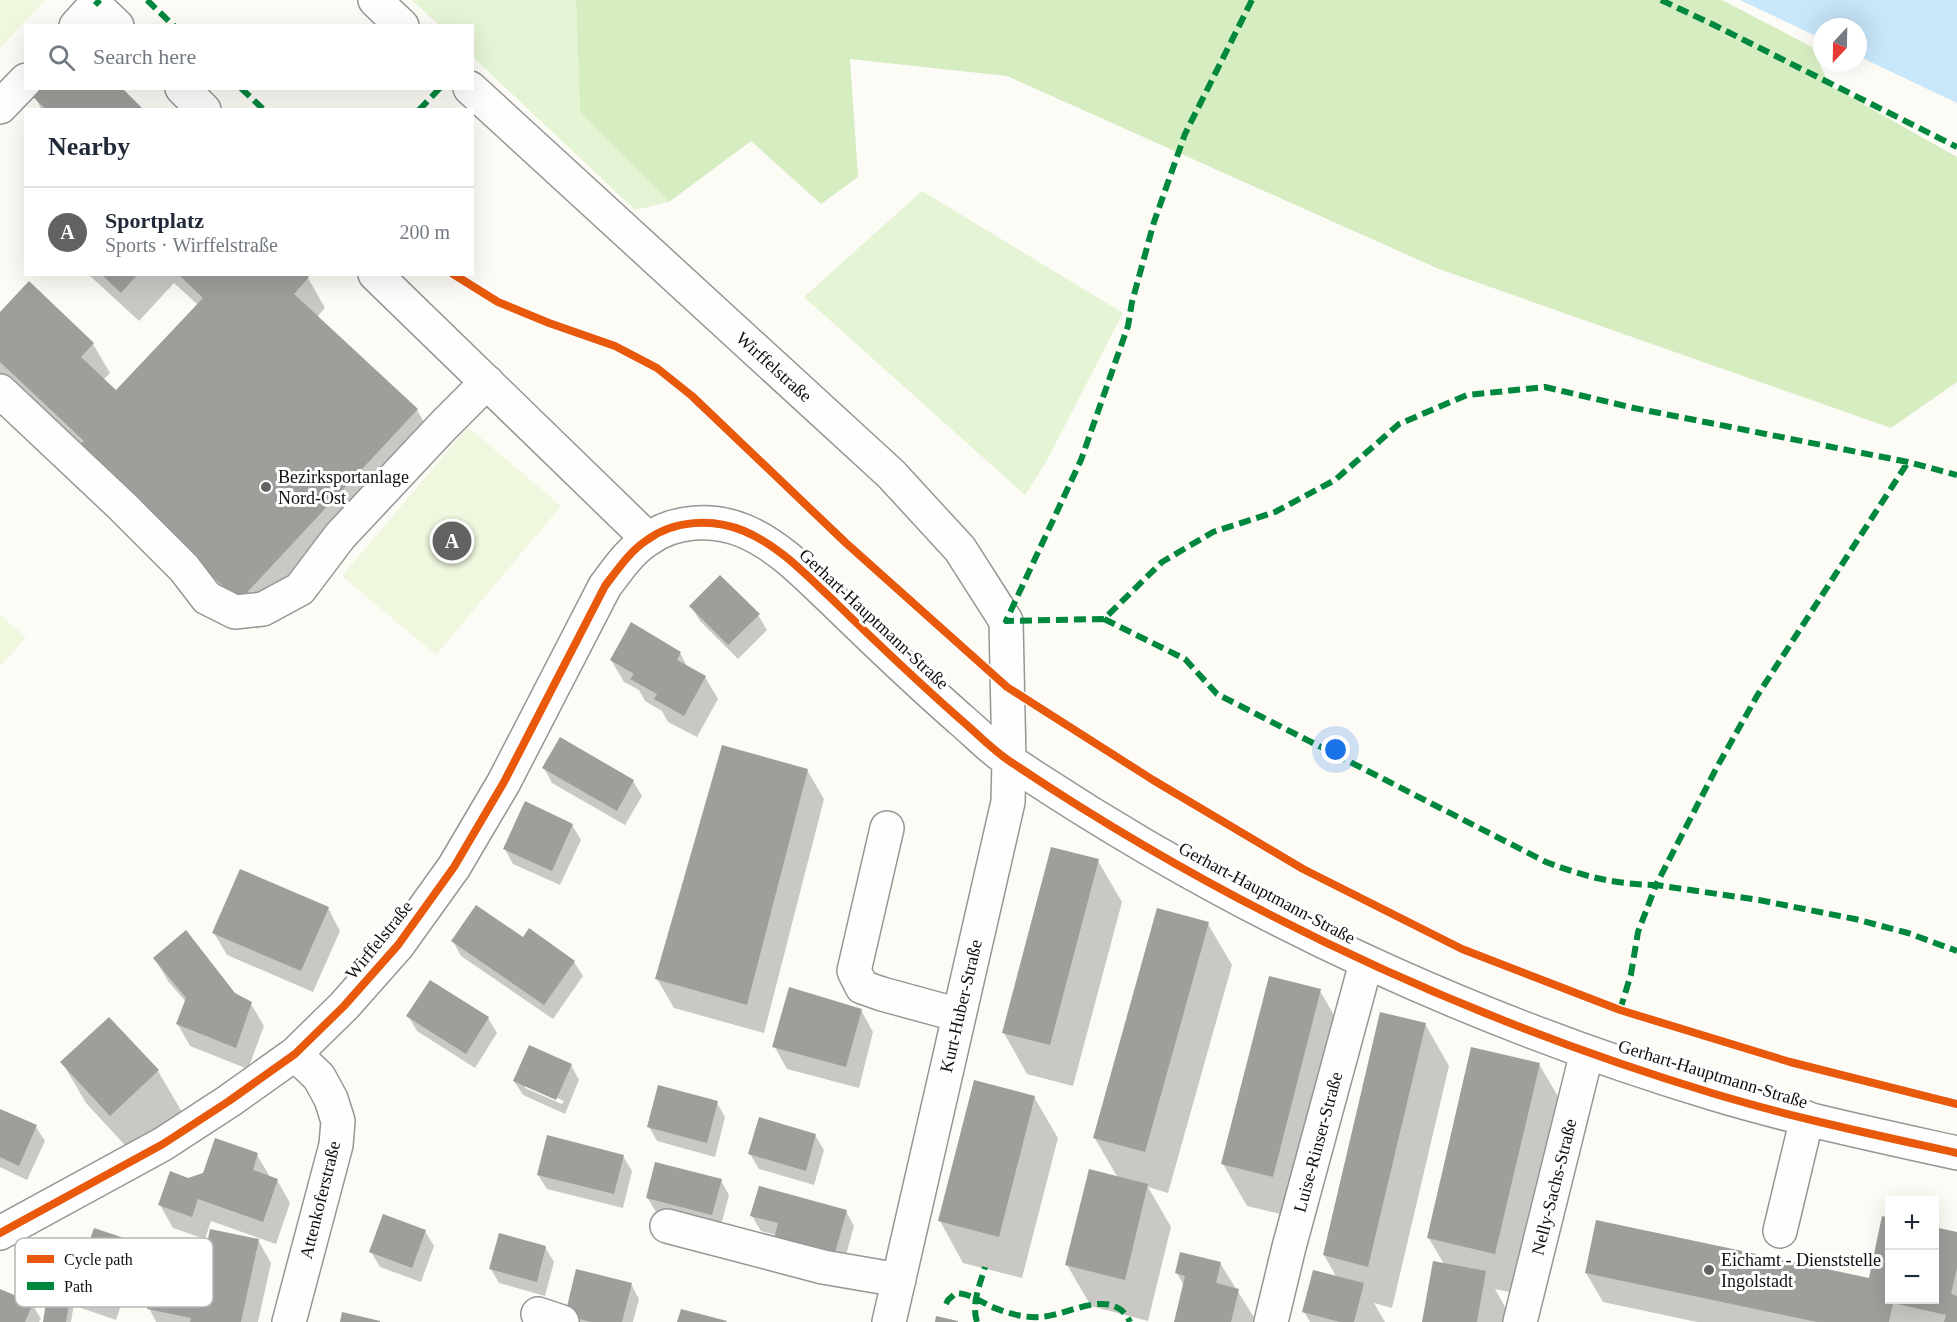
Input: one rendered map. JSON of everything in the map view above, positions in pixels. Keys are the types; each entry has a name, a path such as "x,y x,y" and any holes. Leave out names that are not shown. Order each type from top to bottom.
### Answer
{"street":[{"path":"375,0 400,24"},
{"path":"78,24 95,5 115,24"},
{"path":"0,107 24,82"},
{"path":"184,90 202,108"},
{"name":"Wirffelstraße","path":"472,90 891,474 960,549 1006,621 1007,687"},
{"path":"377,276 648,539"},
{"path":"0,391 184,568 207,598 235,612 263,609 300,589 340,536 487,382"},
{"name":"Gerhart-Hauptmann-Straße","path":"648,539 676,525 711,523 742,530 775,548 920,684 1010,762 1136,841 1249,903 1366,963 1476,1011 1587,1052 1717,1094 1807,1118 1957,1153"},
{"name":"Wirffelstraße","path":"0,1233 163,1144 229,1101 295,1054 344,1006 398,945 454,867 504,782 606,586 625,560 648,539"},
{"name":"Kurt-Huber-Straße","path":"889,1322 1008,802 1010,762 1007,687"},
{"path":"887,828 854,970 862,987 959,1015"},
{"name":"Luise-Rinser-Straße","path":"1271,1322 1366,963"},
{"name":"Nelly-Sachs-Straße","path":"1520,1322 1587,1052"},
{"name":"Attenkoferstraße","path":"289,1322 336,1145 338,1121 331,1099 319,1077 295,1054"},
{"path":"1780,1231 1807,1118"},
{"path":"667,1226 823,1267 899,1280"}],"green space":[{"path":"0,0 45,0 0,48"},
{"path":"412,0 576,0 580,112 669,202 635,210 474,58 474,24 438,24"},
{"path":"576,0 1722,0 1812,47 1813,72 1823,72 1829,85 1957,157 1957,382 1891,428 1439,269 1007,76 850,59 858,177 821,204 751,141 669,202 580,112"},
{"path":"922,191 1123,313 1046,462 1025,495 804,297"},
{"path":"468,427 561,506 436,655 342,576"},
{"path":"0,614 26,638 0,666"}],"water":[{"path":"1740,0 1957,0 1957,103 1867,60 1867,18 1813,18 1813,35"}],"building":[{"path":"38,90 124,90 142,108 45,108 33,97"},
{"path":"103,276 136,276 121,293"},
{"name":"Bezirksportanlage Nord-Ost","path":"180,276 308,276 294,294 418,409 239,601 76,448 84,441 0,362 0,312 29,281 94,343 81,357 116,390 203,298"},
{"path":"720,575 760,614 728,645 689,606"},
{"path":"631,622 681,652 677,660 706,676 684,716 654,699 657,694 630,679 634,674 610,660"},
{"path":"560,737 634,780 617,811 542,768"},
{"path":"722,745 808,769 747,1005 655,979"},
{"path":"525,801 573,824 552,871 503,849"},
{"path":"1051,847 1099,859 1050,1045 1002,1033"},
{"path":"240,869 329,907 301,971 212,933"},
{"path":"476,905 523,937 529,928 575,961 544,1005 451,941"},
{"path":"1157,908 1209,922 1145,1152 1093,1138"},
{"path":"186,930 235,993 252,1002 236,1048 176,1024 186,998 153,958"},
{"path":"1269,976 1321,989 1273,1177 1221,1164"},
{"path":"430,980 489,1017 466,1054 406,1016"},
{"path":"789,987 862,1009 846,1067 772,1047"},
{"path":"1380,1012 1426,1023 1368,1267 1323,1255"},
{"path":"109,1017 159,1070 110,1116 60,1062"},
{"path":"529,1045 572,1064 556,1100 513,1081"},
{"path":"1471,1047 1540,1063 1495,1254 1427,1238"},
{"path":"974,1080 1035,1096 999,1237 938,1221"},
{"path":"658,1085 718,1101 707,1143 647,1127"},
{"path":"0,1109 37,1125 19,1166 0,1157"},
{"path":"759,1117 816,1134 806,1171 748,1154"},
{"path":"547,1135 624,1155 614,1194 537,1175"},
{"path":"215,1138 258,1153 253,1170 278,1179 263,1222 198,1199 192,1217 158,1205 170,1171 188,1178 203,1173"},
{"path":"655,1162 722,1179 712,1215 646,1198"},
{"path":"1089,1169 1148,1184 1125,1280 1065,1265"},
{"path":"759,1186 847,1210 834,1256 774,1239 778,1223 750,1216"},
{"path":"383,1214 426,1230 412,1268 369,1252"},
{"name":"Eichamt - Dienststelle Ingolstadt","path":"1882,1216 1885,1217 1885,1304 1893,1304 1889,1322 1817,1322 1585,1273 1596,1220 1869,1278"},
{"path":"94,1228 124,1238 90,1238"},
{"name":"Eichamt - Dienststelle Ingolstadt","path":"1939,1228 1957,1232 1957,1268 1951,1294 1957,1296 1957,1322 1944,1322 1946,1315 1897,1304 1939,1304"},
{"path":"210,1229 259,1239 241,1322 190,1322 191,1318 147,1309 148,1307 213,1307 213,1238 208,1238"},
{"path":"499,1233 546,1246 537,1282 489,1269"},
{"path":"1180,1252 1221,1262 1216,1283 1239,1289 1231,1322 1174,1322 1185,1276 1175,1273"},
{"path":"1433,1261 1486,1271 1477,1322 1422,1322"},
{"path":"576,1269 632,1283 622,1322 591,1322 565,1315"},
{"path":"1313,1270 1364,1283 1354,1322 1340,1322 1302,1312"},
{"path":"0,1289 15,1295 15,1307 31,1307 25,1322 0,1322"},
{"path":"45,1307 69,1307 66,1322 43,1322"},
{"path":"681,1309 727,1321 677,1322"},
{"path":"342,1312 380,1321 380,1322 340,1322"},
{"path":"936,1316 958,1321 958,1322 935,1322"}],"marked path":[{"path":"95,5 100,0"},
{"path":"147,0 172,24"},
{"path":"1252,0 1185,134 1154,222 1132,302 1128,326 1081,460 1006,621 1104,619 1162,562 1213,532 1275,512 1335,480 1399,424 1467,395 1545,387 1634,408 1908,462 1957,475"},
{"path":"1661,0 1957,147"},
{"path":"243,90 262,108"},
{"path":"421,108 438,90"},
{"path":"1104,619 1185,659 1217,694 1546,862 1600,879 1656,885 1717,767 1757,696 1908,462"},
{"path":"1620,1010 1631,974 1638,932 1656,885 1759,900 1855,919 1908,933 1957,951"},
{"path":"977,1322 976,1301 985,1267"},
{"path":"946,1304 956,1293 970,1296 1008,1313 1034,1317 1089,1305 1113,1305 1122,1311 1130,1322"}],"cycle path":[{"path":"456,276 498,302 615,346 657,368 692,396 846,543 1007,687 1153,780 1303,869 1462,949 1620,1010 1790,1062 1957,1104"},
{"path":"0,1233 163,1144 229,1101 295,1054 344,1006 398,945 454,867 504,782 605,586 641,544 669,528 694,523 720,524 744,531 781,553 928,690 1007,759 1179,866 1265,912 1441,995 1622,1064 1775,1111 1957,1153"}],"place":[{"name":"Bezirksportanlage Nord-Ost","path":"266,487"},
{"name":"Sportplatz","path":"452,541"},
{"name":"Eichamt - Dienststelle Ingolstadt","path":"1709,1270"}]}
